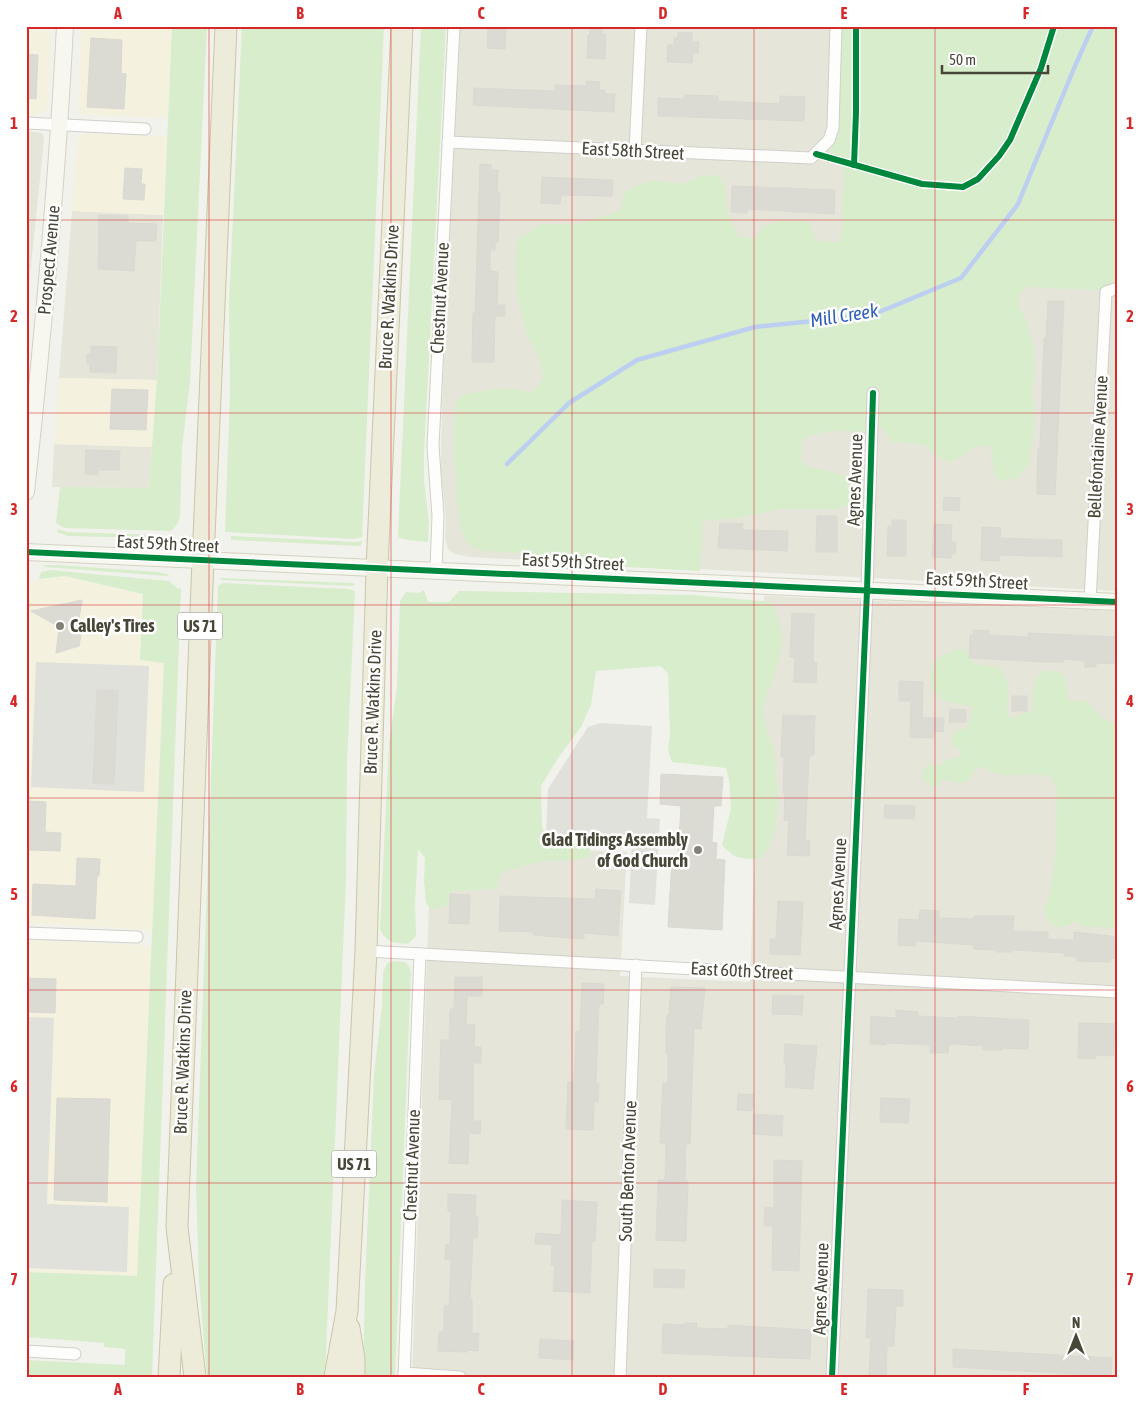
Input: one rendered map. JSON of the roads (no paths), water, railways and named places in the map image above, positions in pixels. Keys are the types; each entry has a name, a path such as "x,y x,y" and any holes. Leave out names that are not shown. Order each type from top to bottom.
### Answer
{"highway":[{"name":"Bruce R. Watkins Drive","path":"195,1377 177,1227 226,26"},
{"name":"Bruce R. Watkins Drive","path":"335,1377 347,1311 366,951 377,568 402,26"},
{"path":"169,1377 177,1227"},
{"path":"347,1311 354,1359 354,1377"}],"street":[{"name":"Prospect Avenue","path":"26,492 40,365 60,125 65,26"},
{"name":"Chestnut Avenue","path":"436,570 438,516 433,446 454,26"},
{"path":"634,151 641,26"},
{"name":"East 58th Street","path":"448,142 811,158 829,140 833,128 836,26"},
{"path":"26,123 145,129"},
{"name":"Bellefontaine Avenue","path":"1090,601 1106,292 1118,288"},
{"name":"Agnes Avenue","path":"832,1377 873,393"},
{"name":"East 59th Street","path":"26,552 1118,602"},
{"path":"26,933 137,937"},
{"name":"East 60th Street","path":"366,951 1118,992"},
{"name":"Chestnut Avenue","path":"404,1375 420,954"},
{"name":"South Benton Avenue","path":"620,1377 636,965"},
{"path":"26,1351 75,1354"},
{"path":"404,1375 460,1377"}],"waterway":[{"name":"Mill Creek","path":"507,464 569,403 637,360 755,327 872,315 961,278 1018,204 1093,26"}],"place":[{"name":"Calley's Tires","path":"60,626"},
{"name":"Glad Tidings Assembly of God Church","path":"698,850"}]}
